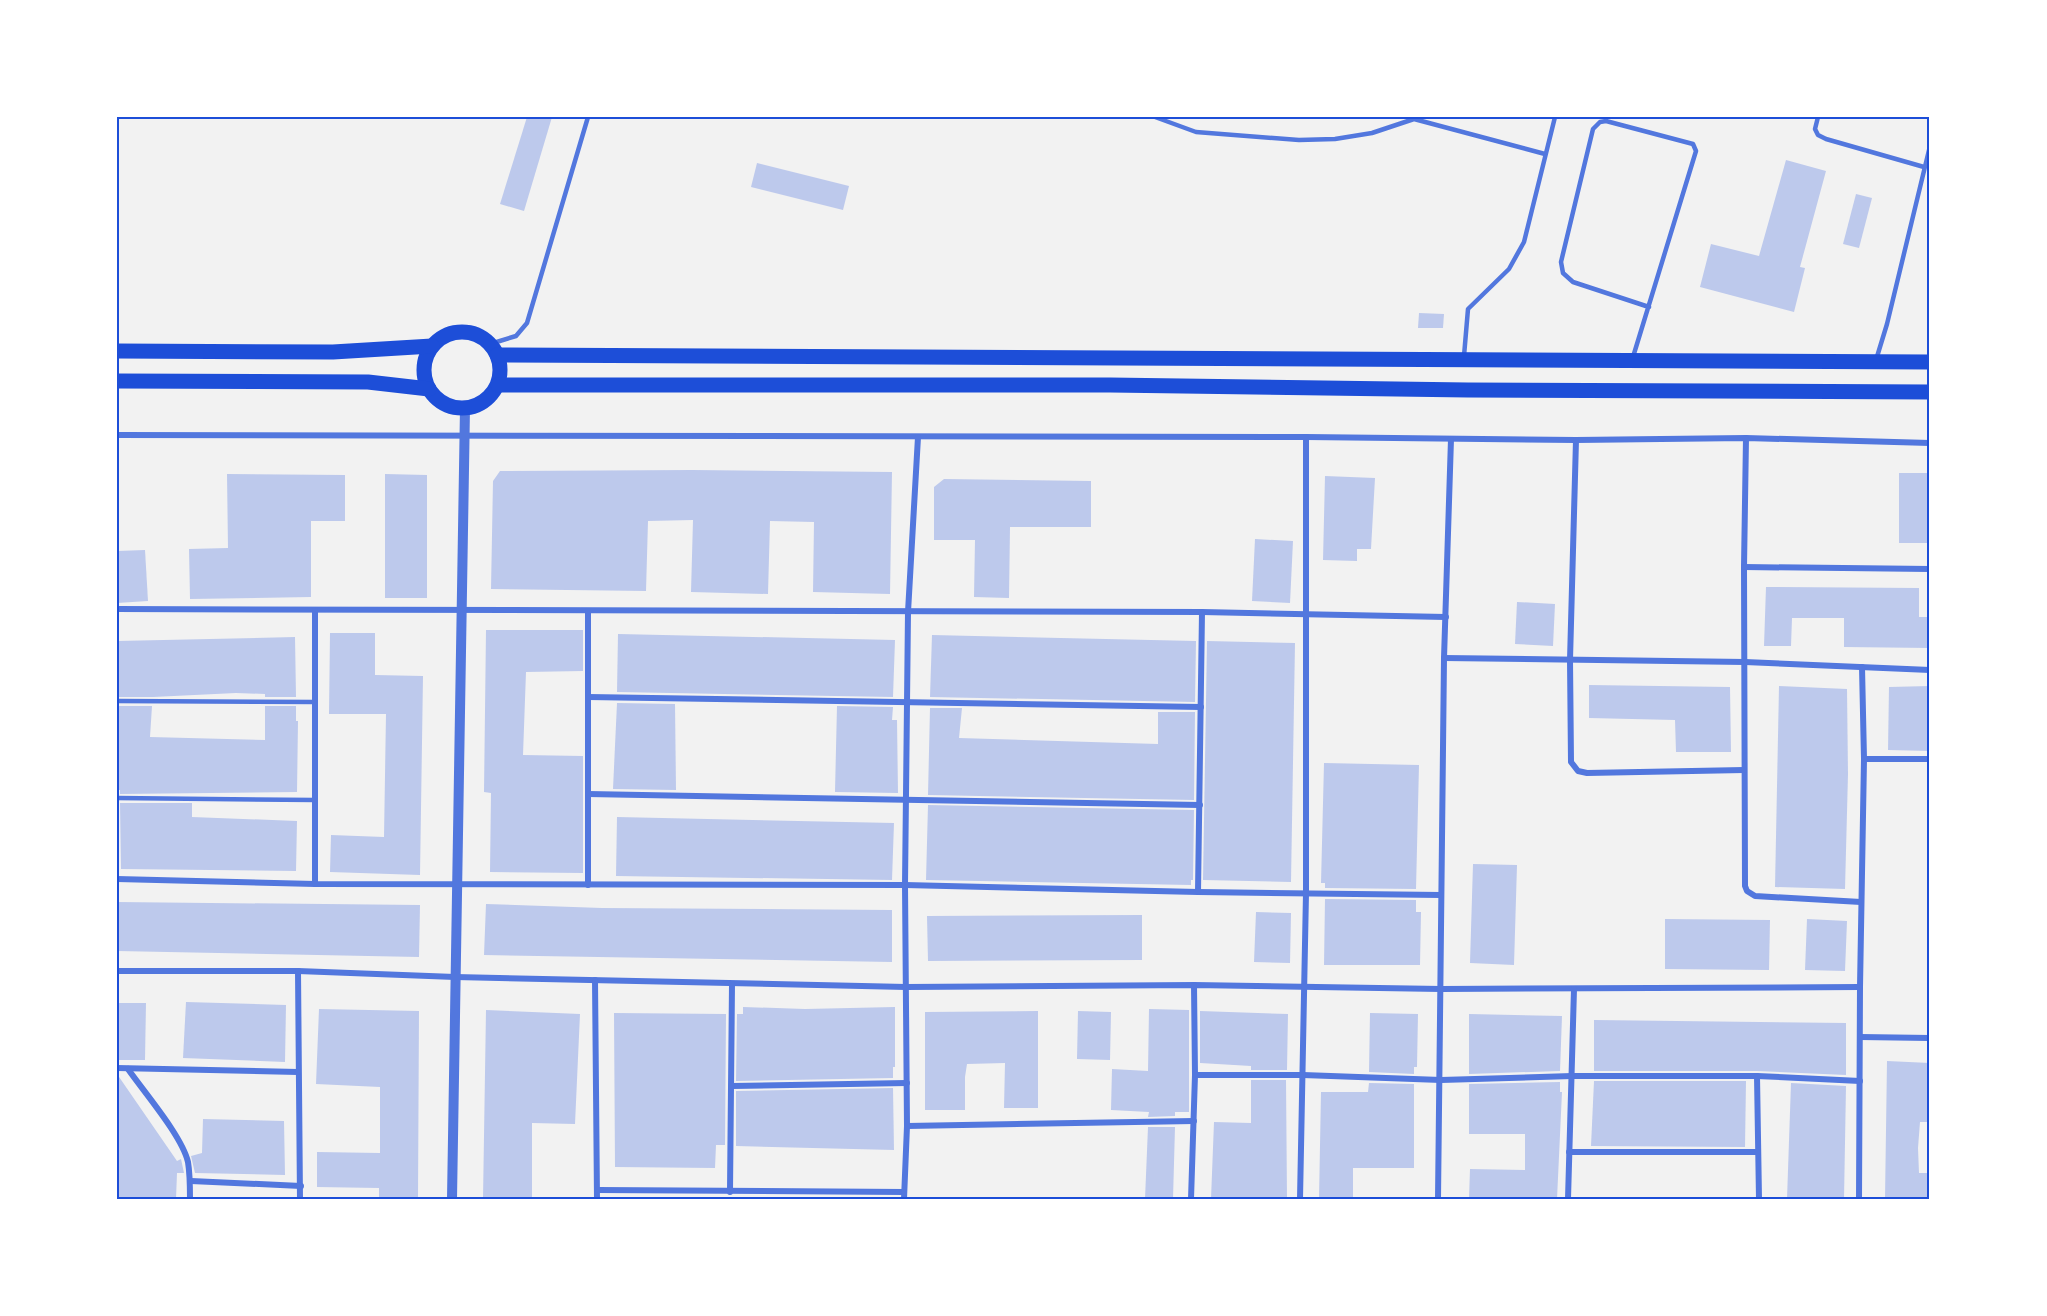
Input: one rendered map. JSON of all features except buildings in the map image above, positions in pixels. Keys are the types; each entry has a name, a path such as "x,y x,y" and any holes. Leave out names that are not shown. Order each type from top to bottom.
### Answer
{"highway":[{"path":"455,332 468,332 480,336 494,349 501,370 498,385 485,401 465,408 444,404 429,388 424,374 425,359 432,346 442,337 455,332"},
{"path":"117,351 333,352 432,346"},
{"path":"494,349 1464,361 1930,362"},
{"path":"117,381 368,382 429,388"},
{"path":"498,385 1110,385 1468,390 1930,392"}],"street":[{"path":"452,1199 465,408"},
{"path":"117,435 1306,437 1576,440 1746,438 1930,443"},
{"path":"598,1190 904,1196 907,1126 905,885 908,612 918,437"},
{"path":"1300,1199 1306,893 1306,437"},
{"path":"1746,438 1745,886 1747,891 1755,896 1862,902"},
{"path":"1438,1199 1444,658 1451,439"},
{"path":"1576,440 1570,660 1571,762 1578,771 1587,773 1744,770"},
{"path":"1744,567 1930,569"},
{"path":"117,609 1202,612 1446,617"},
{"path":"315,611 315,884"},
{"path":"588,611 588,885"},
{"path":"1198,892 1202,612"},
{"path":"1444,658 1745,662 1930,670"},
{"path":"1859,1199 1864,759 1862,667"},
{"path":"588,697 1201,707"},
{"path":"1864,759 1930,759"},
{"path":"588,794 1200,806"},
{"path":"117,879 315,884 905,885 1441,895"},
{"path":"117,971 298,971 455,977 906,987 1194,985 1441,989 1860,987"},
{"path":"298,971 300,1199"},
{"path":"594,980 597,1199"},
{"path":"730,1192 732,984"},
{"path":"1191,1199 1196,1075 1194,985"},
{"path":"1568,1199 1574,988"},
{"path":"1860,1037 1930,1038"},
{"path":"117,1068 298,1072"},
{"path":"128,1069 181,1144 191,1181 190,1199"},
{"path":"1196,1075 1303,1075 1441,1080 1572,1076 1758,1076 1860,1080"},
{"path":"1758,1076 1759,1199"},
{"path":"732,1086 907,1083"},
{"path":"907,1126 1194,1121"},
{"path":"1569,1152 1758,1152"},
{"path":"191,1181 301,1186"}],"lane":[{"path":"494,349 516,336 527,323 588,117"},
{"path":"1155,117 1197,132 1299,140 1335,139 1372,133 1414,119 1545,154"},
{"path":"1464,361 1468,309 1509,269 1524,242 1555,117"},
{"path":"1818,117 1815,129 1818,135 1826,139 1924,167"},
{"path":"1631,362 1649,307 1695,152 1694,144 1606,121 1600,122 1593,129 1561,262 1563,273 1573,282 1649,307"},
{"path":"1876,362 1930,146"},
{"path":"117,701 315,702"},
{"path":"117,798 315,800"}]}
